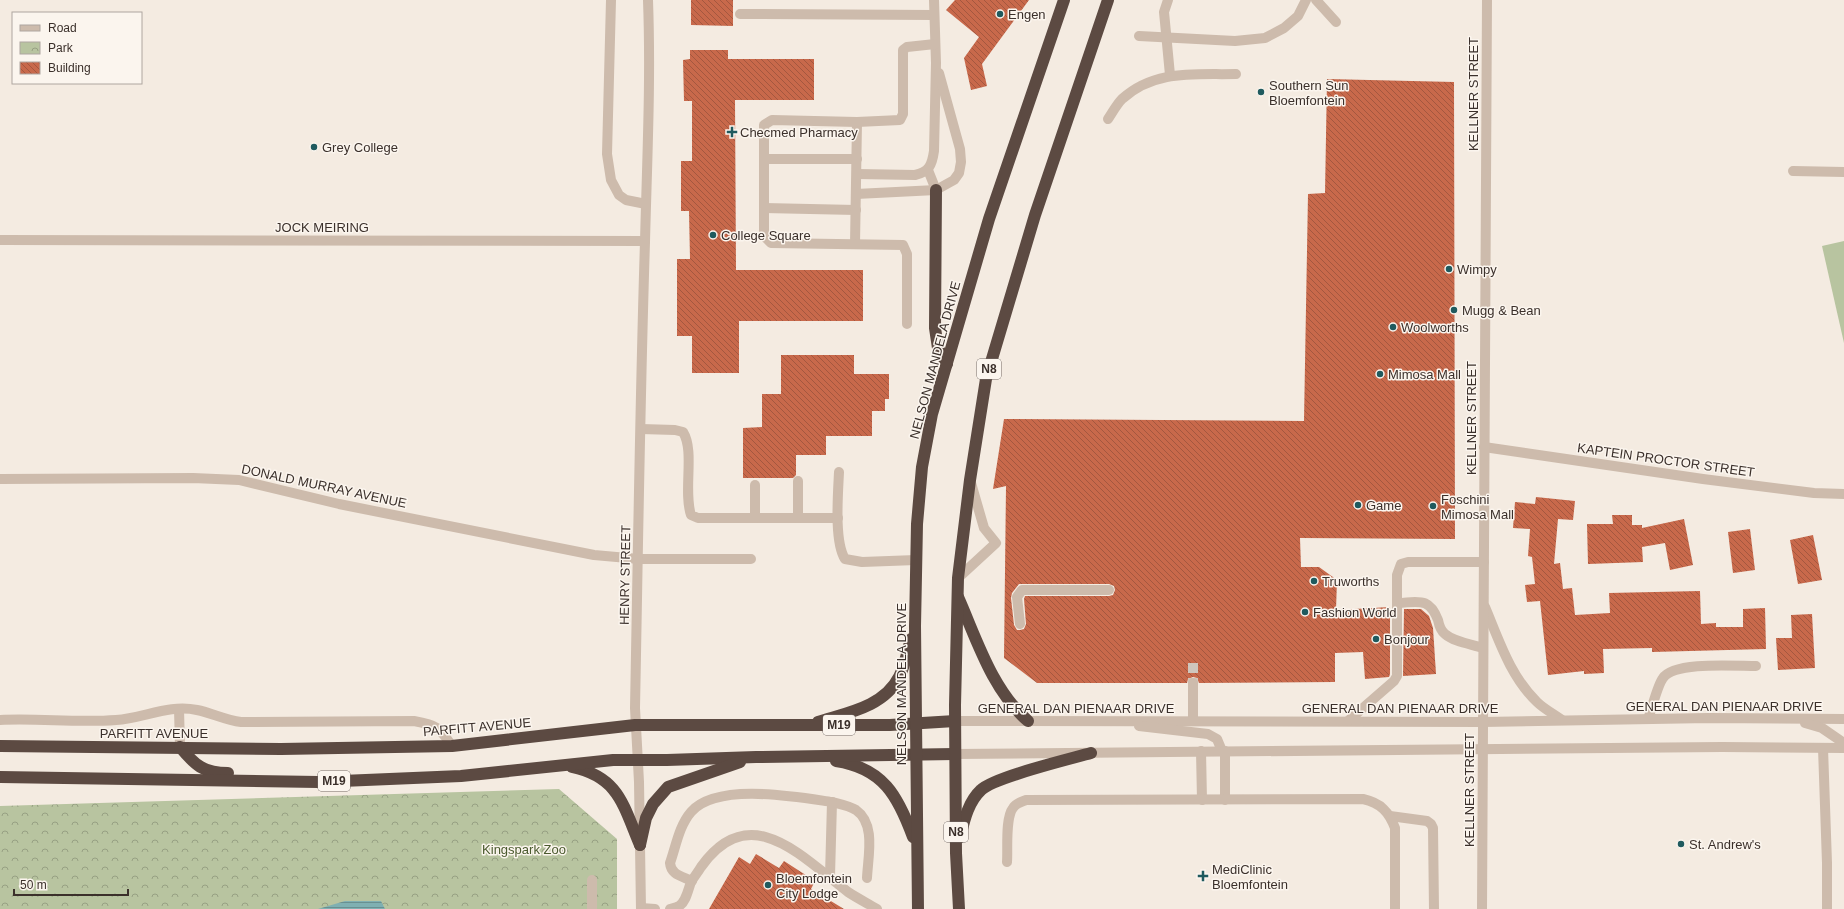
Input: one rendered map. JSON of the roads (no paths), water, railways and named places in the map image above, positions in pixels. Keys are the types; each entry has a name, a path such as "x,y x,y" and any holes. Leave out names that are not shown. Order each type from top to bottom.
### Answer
{"highway":[{"path":"1058,0 1059,18"},
{"name":"NELSON MANDELA DRIVE","path":"918,909 916,847 915,626 917,524 922,468 932,414 989,219 1064,0"},
{"name":"N8","path":"958,909 955,754 957,594 970,480 986,379 1035,215 1108,0"},
{"path":"936,190 935,328 938,348 947,364"},
{"path":"957,594 1000,688 1014,709 1028,721"},
{"path":"807,725 869,705 882,698 899,678 915,626"},
{"name":"PARFITT AVENUE","path":"0,746 281,749 452,746 635,725 915,724 955,721"},
{"path":"180,747 194,764 206,771 224,773 282,774 318,782"},
{"path":"956,853 967,813 982,789 1014,775 1091,753"},
{"name":"M19","path":"0,777 318,782 461,776 559,764 613,760 756,756 813,757 955,754"},
{"path":"640,845 646,818 653,804 668,786 756,756"},
{"path":"813,757 846,762 862,768 877,777 890,790 900,804 916,847"},
{"path":"559,764 587,770 602,778 614,789 640,845"}],"street":[{"path":"611,0 607,154 611,180 619,194 626,200 646,204"},
{"name":"HENRY STREET","path":"641,909 638,760 635,725 650,60 648,0"},
{"path":"856,174 915,175 928,170 933,160 936,63 934,0"},
{"path":"1168,0 1164,12 1170,75"},
{"path":"1139,36 1235,41 1265,38 1284,28 1298,16 1306,0"},
{"path":"1316,0 1336,22"},
{"name":"KELLNER STREET","path":"1482,909 1487,0"},
{"path":"740,14 934,16"},
{"path":"907,324 906,248 899,244 771,243 764,236 764,125 769,121 857,122 900,120 903,114 903,50 907,47 935,44"},
{"path":"856,194 936,190 954,180 959,173 961,162 960,149 936,63"},
{"path":"1108,119 1122,99 1146,83 1170,75 1236,74"},
{"path":"855,244 857,122"},
{"path":"764,159 857,159"},
{"path":"928,170 936,190"},
{"path":"1794,170 1844,172"},
{"path":"764,208 856,210"},
{"name":"JOCK MEIRING","path":"0,240 645,241"},
{"path":"641,429 675,430 683,432 686,437 688,505 691,515 698,518 838,518"},
{"name":"KAPTEIN PROCTOR STREET","path":"1484,447 1703,479 1814,493 1844,494"},
{"path":"838,472 838,518 841,552 845,559 862,562 916,560"},
{"name":"DONALD MURRAY AVENUE","path":"0,479 193,478 239,480 339,504 594,555 638,559 751,559"},
{"path":"958,578 996,543 984,528 970,480"},
{"path":"798,481 798,518"},
{"path":"755,485 755,518"},
{"path":"1348,721 1389,685 1397,676 1397,575 1401,564 1408,562 1484,562"},
{"path":"1020,624 1017,597 1022,590 1109,590"},
{"path":"1398,603 1424,603 1430,605 1433,608 1444,633 1451,638 1483,648"},
{"path":"1483,603 1507,658 1519,681 1538,703 1562,720"},
{"path":"1648,719 1663,678 1672,670 1697,666 1756,666"},
{"path":"1193,683 1194,721"},
{"path":"0,720 114,720 144,716 167,709 179,709 197,710 227,720 241,722 414,721 432,725 441,730 452,746"},
{"path":"179,709 180,747"},
{"path":"1779,718 1817,726 1834,735 1844,743"},
{"name":"GENERAL DAN PIENAAR DRIVE","path":"955,721 1483,722 1648,719 1844,719"},
{"path":"1114,721 1152,728 1208,734 1217,739 1224,751 1225,800"},
{"path":"1823,748 1827,855 1827,909"},
{"path":"955,754 1482,749 1844,748"},
{"path":"1201,752 1202,800"},
{"path":"692,881 675,874 671,869 670,863 684,821 701,803 715,798 757,794 786,795 832,802 855,809 865,818 869,833 867,878"},
{"path":"1007,862 1009,818 1012,809 1017,804 1026,800 1363,798 1384,808 1390,816 1395,828 1395,909"},
{"path":"830,876 832,802"},
{"path":"1390,816 1427,821 1434,828 1434,909"},
{"path":"670,909 678,907 683,901 692,881 710,855 727,842 744,835 761,835 776,840 830,876 848,892 877,909"},
{"path":"592,880 592,909"},
{"path":"641,909 655,909"}],"water":[{"path":"345,901 381,901 385,909 318,909"}],"tunnel":[{"path":"1193,663 1193,683"}],"place":[{"name":"Engen","path":"1000,14"},
{"name":"Southern Sun Bloemfontein","path":"1261,92"},
{"name":"Checmed Pharmacy","path":"732,132"},
{"name":"Grey College","path":"314,147"},
{"name":"College Square","path":"713,235"},
{"name":"Wimpy","path":"1449,269"},
{"name":"Mugg & Bean","path":"1454,310"},
{"name":"Woolworths","path":"1393,327"},
{"name":"Mimosa Mall","path":"1380,374"},
{"name":"Game","path":"1358,505"},
{"name":"Foschini Mimosa Mall","path":"1433,506"},
{"name":"Truworths","path":"1314,581"},
{"name":"Fashion World","path":"1305,612"},
{"name":"Bonjour","path":"1376,639"},
{"name":"St. Andrew's","path":"1681,844"},
{"name":"MediClinic Bloemfontein","path":"1203,876"},
{"name":"Bloemfontein City Lodge","path":"768,885"}],"park label":[{"name":"Kingspark Zoo","path":"524,849"}]}
